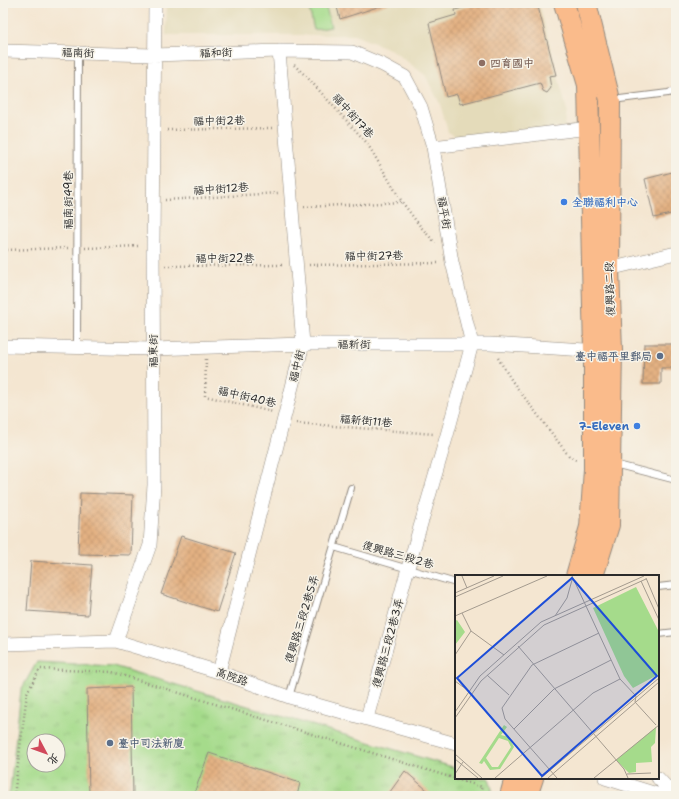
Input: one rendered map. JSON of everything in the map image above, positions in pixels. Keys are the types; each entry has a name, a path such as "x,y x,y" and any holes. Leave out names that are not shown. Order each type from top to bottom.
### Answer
{"main road":[{"name":"復興路二段","path":"586,3 610,100 609,269 603,351 602,466 609,525 593,575"},
{"name":"復興路二段","path":"565,6 588,85 589,128 603,351"},
{"name":"復興路二段","path":"576,575 590,527 602,466"},
{"path":"510,796 515,779"},
{"path":"527,796 532,779"}],"street":[{"name":"福東街","path":"116,641 150,545 154,485 153,266 155,3"},
{"path":"565,6 586,3"},
{"name":"福南街","path":"3,51 154,55"},
{"name":"福和街","path":"154,55 279,51"},
{"name":"福中街","path":"220,672 303,344 279,51"},
{"name":"福平街","path":"279,51 352,52 383,65 405,77 421,107 433,147 452,262 472,344"},
{"path":"433,147 589,128"},
{"path":"609,269 676,253"},
{"name":"福新街","path":"3,346 153,349 303,344 472,344"},
{"path":"408,568 447,436 472,344 603,351"},
{"name":"復興路三段2巷3弄","path":"367,718 408,568"},
{"name":"高院路","path":"3,644 116,641 220,672 289,697 455,744"},
{"path":"608,779 663,796"},
{"path":"659,779 675,796"}],"lane":[{"name":"福南街49巷","path":"77,348 78,53"},
{"path":"610,100 676,91"},
{"path":"602,466 676,480"},
{"name":"復興路三段2巷5弄","path":"289,697 351,488"},
{"name":"復興路三段2巷","path":"334,547 455,583"},
{"path":"659,587 676,585"},
{"path":"659,634 676,632"}],"path":[{"name":"福中街17巷","path":"279,51 306,76 367,143 402,202 420,226 452,262"},
{"name":"福中街2巷","path":"154,130 285,128"},
{"name":"福中街12巷","path":"154,201 290,193"},
{"path":"292,208 402,202"},
{"name":"福中街27巷","path":"296,265 452,262"},
{"name":"福中街22巷","path":"153,266 296,265"},
{"path":"490,344 512,382 569,456 602,466"},
{"name":"福中街40巷","path":"206,347 205,396 284,418"},
{"name":"福新街11巷","path":"284,418 447,436"},
{"path":"14,796 27,693 40,668 112,672 455,779"},
{"path":"456,779 482,787 479,796"}],"shaded area":[{"name":"四育國中","path":"167,3 539,3 567,111 565,127 460,139 448,132 440,104 425,75 392,50 354,35 166,35"}],"green space":[{"path":"308,3 325,3 331,27 314,30"},
{"path":"37,662 113,666 455,768 455,779 489,779 493,793 492,796 8,796 10,791 21,690"}],"building":[{"path":"336,3 390,3 340,19"},
{"path":"481,3 537,3 556,75 549,76 551,88 547,93 543,91 540,83 460,104 457,94 446,97 429,23 456,15 455,10"},
{"path":"676,171 676,216 675,213 654,218 645,179"},
{"name":"臺中福平里郵局","path":"644,344 676,344 676,368 661,368 661,384 643,384"},
{"path":"80,493 133,495 131,555 78,554"},
{"path":"181,536 236,553 217,612 161,594"},
{"path":"31,561 92,565 88,615 27,611"},
{"name":"臺中司法新廈","path":"131,687 133,796 89,796 87,689"},
{"name":"臺中司法新廈","path":"209,753 300,783 297,796 193,796"},
{"path":"405,771 434,796 387,796"}],"place":[{"name":"四育國中","path":"482,63"},
{"name":"全聯福利中心","path":"564,202"},
{"name":"臺中福平里郵局","path":"660,356"},
{"name":"7-Eleven","path":"637,426"},
{"name":"臺中司法新廈","path":"110,743"}]}
